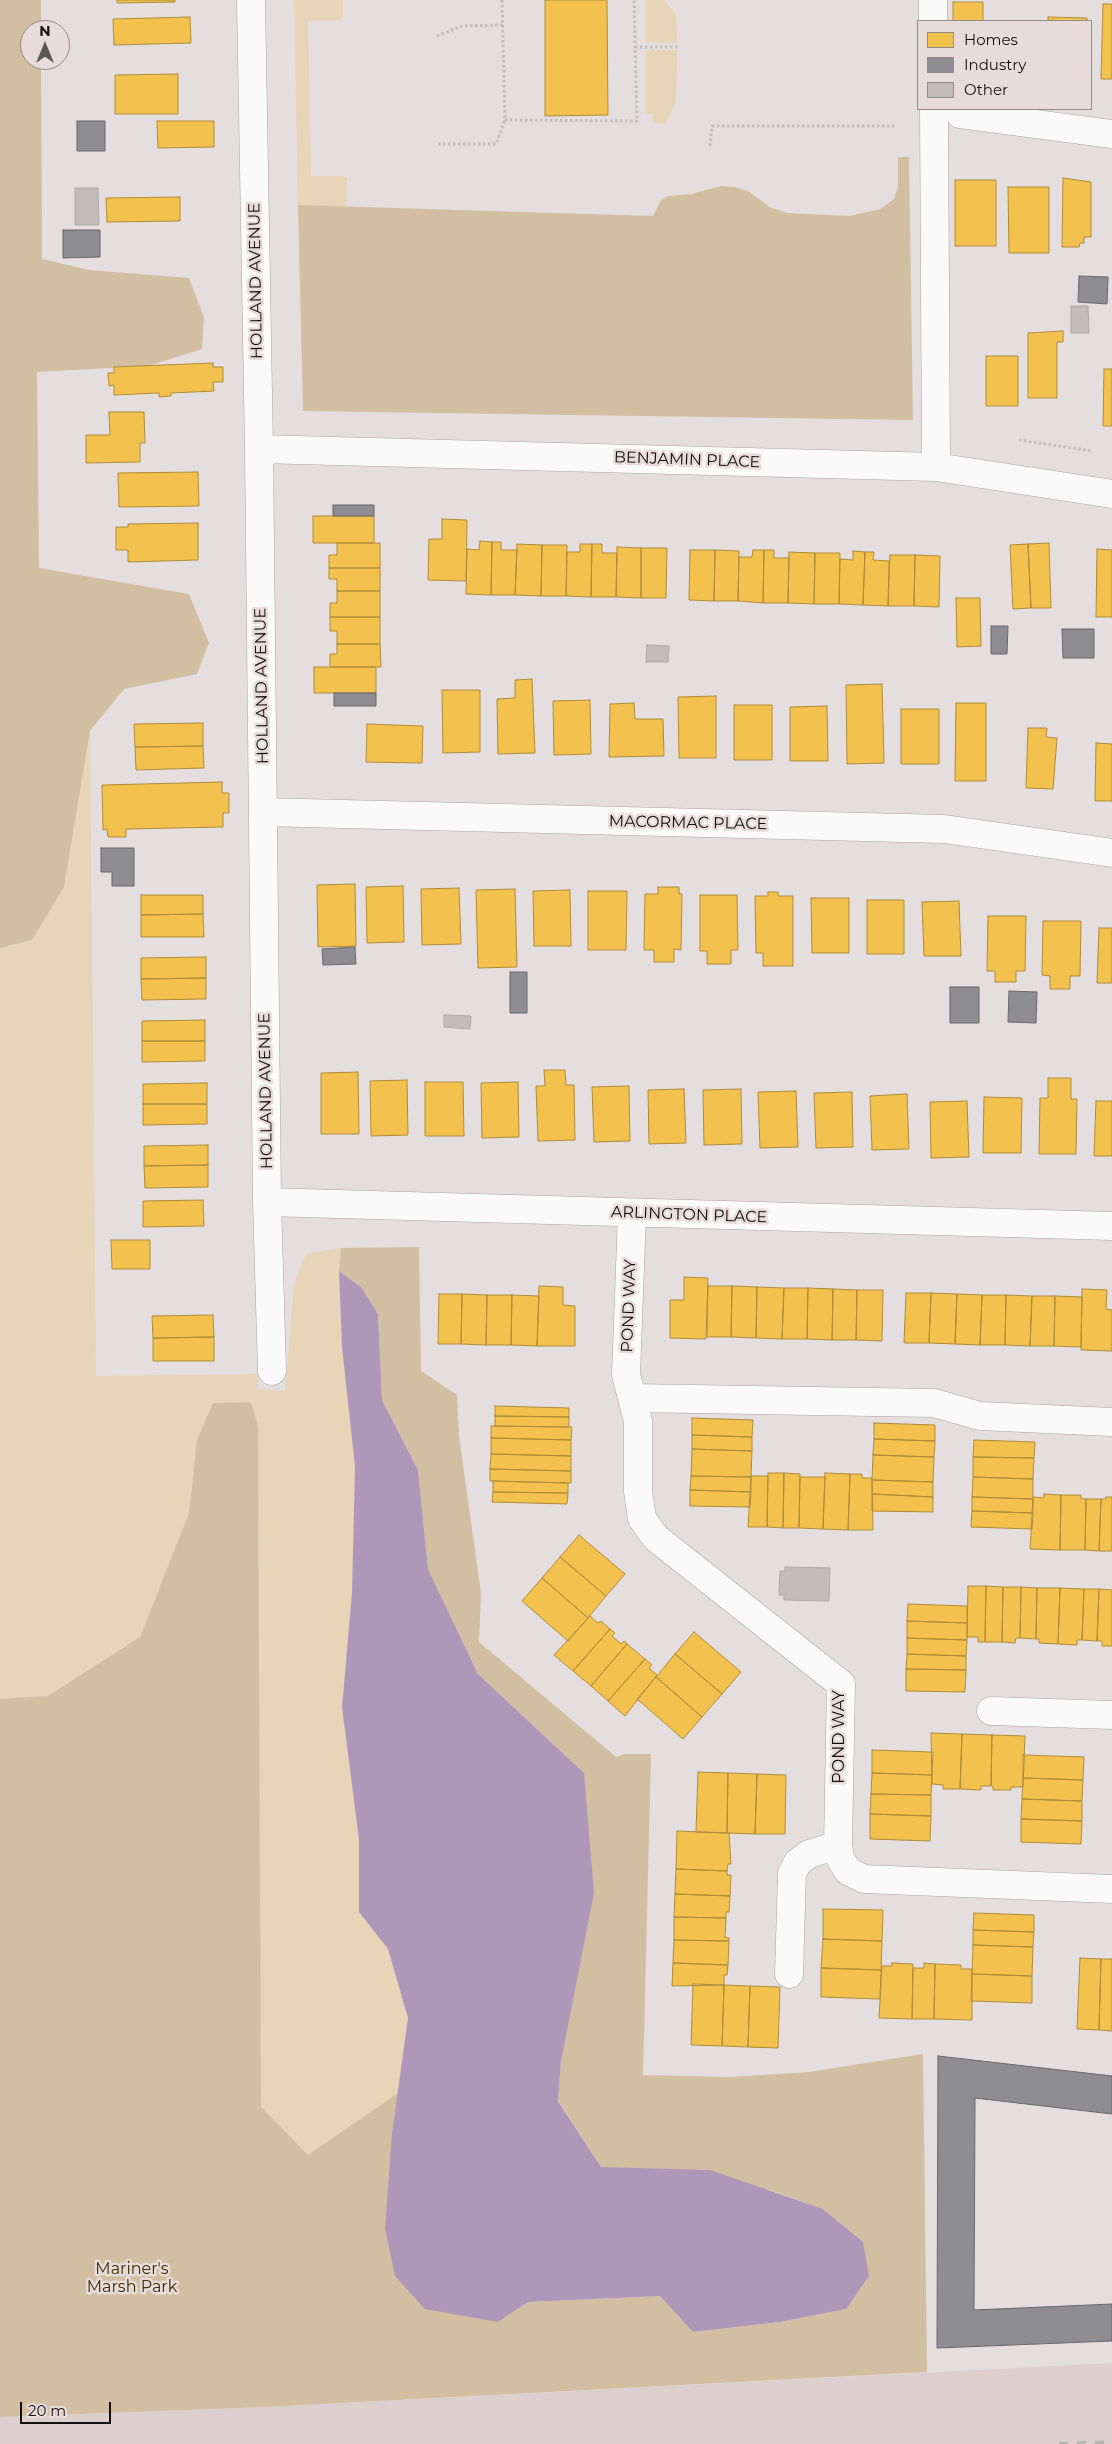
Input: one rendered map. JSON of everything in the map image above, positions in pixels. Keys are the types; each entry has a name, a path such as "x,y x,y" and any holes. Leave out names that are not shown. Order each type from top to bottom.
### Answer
{"street":[{"name":"HOLLAND AVENUE","path":"251,0 259,449 267,1202 272,1371"},
{"path":"933,0 933,20"},
{"path":"936,467 947,111 1112,134"},
{"name":"BENJAMIN PLACE","path":"259,449 936,467 1112,494"},
{"name":"MACORMAC PLACE","path":"263,812 944,829 1112,853"},
{"name":"ARLINGTON PLACE","path":"267,1202 1112,1226"},
{"name":"POND WAY","path":"632,1213 626,1375 638,1422 638,1491 642,1519 656,1538 841,1684 838,1845 840,1858 848,1871 864,1879 1112,1890"},
{"path":"632,1398 934,1403 980,1416 1112,1422"},
{"path":"990,1711 1112,1715"},
{"path":"789,1974 792,1873 798,1862 809,1854 838,1845"}],"path":[{"path":"438,144 496,144 505,120 502,0"},
{"path":"505,120 637,121 634,0"},
{"path":"437,36 462,26 502,25"},
{"path":"635,47 678,47"},
{"path":"710,146 712,126 896,126"},
{"path":"1019,440 1093,451"}],"shaded area":[{"path":"294,0 343,0 343,16 341,20 308,21 311,176 343,176 347,178 346,207 298,205"},
{"path":"646,0 664,0 676,14 677,43 646,42"},
{"path":"646,50 677,50 676,101 666,124 653,123 652,114 646,114"},
{"path":"90,731 96,1376 258,1374 258,1389 285,1391 294,1284 306,1254 341,1248 339,1271 342,1347 355,1467 352,1592 342,1707 359,1840 359,1912 388,1949 408,2018 398,2093 308,2155 260,2108 0,2417 260,2106 258,1426 251,1402 197,1440 189,1513 140,1637 48,1696 0,1699 0,948 32,940 64,887"},
{"path":"339,1271 362,1288 378,1314 382,1400 418,1470 428,1569 478,1674 584,1773 594,1893 561,2061 558,2101 601,2167 710,2170 823,2209 863,2242 869,2276 846,2309 780,2322 693,2332 660,2296 528,2302 498,2322 425,2309 395,2276 385,2229 392,2133 408,2018 388,1949 359,1912 359,1840 342,1707 352,1592 355,1467 342,1347"},
{"path":"1112,2363 1112,2444 0,2444 0,2417 265,2407"}],"green space":[{"path":"0,0 41,0 41,20 20,20 20,70 41,70 42,259 89,270 189,278 204,317 202,349 148,366 37,372 39,568 189,594 209,643 197,674 124,689 90,731 64,887 32,940 0,948"},
{"path":"898,157 909,157 913,420 303,411 298,205 653,216 661,200 669,196 691,194 721,186 735,187 748,191 770,207 787,213 849,216 880,209 894,199 898,187"},
{"name":"Mariner's Marsh Park","path":"419,1247 421,1371 457,1395 459,1436 481,1593 479,1642 616,1757 625,1754 651,1754 643,2075 729,2077 809,2072 923,2054 927,2372 265,2407 0,2417 0,1699 48,1696 140,1637 189,1513 197,1440 213,1403 251,1402 258,1426 261,2107 308,2155 398,2093 392,2133 498,2322 528,2302 660,2296 694,2332 780,2322 846,2309 863,2242 823,2209 770,2190 601,2167 558,2100 584,1773 478,1674 428,1569 418,1470 382,1400 378,1314 362,1288 339,1271 341,1248"}],"building: Homes":[{"path":"117,0 175,0 175,2 117,3"},
{"path":"545,0 607,0 608,115 545,116"},
{"path":"953,2 983,2 983,20 953,20"},
{"path":"1103,4 1112,4 1112,79 1101,79"},
{"path":"190,17 191,43 114,45 113,19"},
{"path":"1048,17 1087,18 1087,20 1048,20"},
{"path":"178,74 178,114 115,114 115,75"},
{"path":"157,121 214,121 214,147 158,148"},
{"path":"1063,178 1091,182 1091,237 1084,237 1084,243 1080,243 1079,247 1062,247"},
{"path":"955,180 996,180 996,246 955,246"},
{"path":"1008,187 1049,187 1049,253 1009,253"},
{"path":"180,197 180,221 107,222 106,198"},
{"path":"1063,331 1063,342 1057,342 1057,398 1028,398 1028,333"},
{"path":"986,356 1018,356 1018,406 986,406"},
{"path":"213,363 213,367 223,367 223,382 213,382 214,391 171,393 171,396 159,397 159,393 114,395 114,385 109,386 108,373 114,373 114,367"},
{"path":"1104,369 1112,369 1112,426 1103,426"},
{"path":"109,412 144,412 145,443 140,443 140,462 86,463 86,435 110,435"},
{"path":"198,472 199,506 119,507 118,473"},
{"path":"313,516 374,516 374,543 313,543"},
{"path":"442,519 467,520 466,581 428,580 429,539 442,539"},
{"path":"198,523 198,560 128,562 128,550 116,550 116,527 128,527 128,524"},
{"path":"480,541 492,542 491,595 466,594 467,549 479,550"},
{"path":"492,542 501,542 501,550 517,550 515,595 491,595"},
{"path":"337,543 380,543 380,568 329,568 329,555 337,555"},
{"path":"1049,543 1051,608 1031,608 1028,544"},
{"path":"517,544 542,545 541,596 515,595"},
{"path":"580,544 592,544 591,597 566,596 567,552 580,552"},
{"path":"592,544 602,544 602,553 617,553 616,597 591,597"},
{"path":"1028,544 1031,608 1013,609 1010,545"},
{"path":"542,545 567,545 566,596 541,596"},
{"path":"617,547 641,548 641,598 616,597"},
{"path":"641,548 667,548 666,598 641,598"},
{"path":"1097,549 1112,550 1112,617 1096,617"},
{"path":"690,550 715,550 714,601 689,600"},
{"path":"715,550 739,551 738,601 714,601"},
{"path":"753,550 764,550 763,603 738,601 739,557 752,557"},
{"path":"764,550 774,550 774,558 789,558 788,603 763,603"},
{"path":"853,551 865,552 863,605 839,604 840,559 853,560"},
{"path":"789,552 815,553 814,604 788,603"},
{"path":"865,552 874,552 873,560 889,561 888,606 863,605"},
{"path":"815,553 840,553 839,604 814,604"},
{"path":"890,555 915,555 914,606 888,606"},
{"path":"915,555 940,556 939,607 914,606"},
{"path":"329,568 380,568 380,591 337,591 337,579 329,579"},
{"path":"337,591 380,591 380,617 330,617 330,603 337,603"},
{"path":"956,598 980,598 981,646 957,647"},
{"path":"330,617 380,617 380,644 337,644 337,631 330,631"},
{"path":"337,644 380,644 381,667 330,667 330,654 337,654"},
{"path":"314,667 376,667 376,693 314,693"},
{"path":"532,679 535,753 498,754 497,699 515,698 515,680"},
{"path":"882,684 884,763 847,764 846,685"},
{"path":"442,690 480,690 480,752 443,753"},
{"path":"716,696 716,758 679,758 678,697"},
{"path":"590,700 591,754 554,755 553,701"},
{"path":"634,703 635,719 663,719 664,756 609,757 610,704"},
{"path":"956,703 986,703 986,781 955,781"},
{"path":"734,705 772,705 772,760 734,760"},
{"path":"827,706 828,761 790,761 790,707"},
{"path":"901,709 939,709 939,764 901,764"},
{"path":"203,723 203,746 135,747 134,724"},
{"path":"367,724 423,726 422,763 366,762"},
{"path":"1028,728 1047,728 1046,737 1057,738 1053,789 1026,788"},
{"path":"1096,743 1112,744 1112,801 1095,801"},
{"path":"203,746 204,768 136,770 135,747"},
{"path":"222,782 222,793 229,793 229,813 223,813 223,827 126,829 126,837 108,837 107,829 103,830 102,785"},
{"path":"355,884 356,946 318,947 317,885"},
{"path":"403,886 404,942 367,943 366,887"},
{"path":"658,887 679,887 679,894 682,894 681,950 674,949 674,962 654,962 654,950 644,950 645,894 658,894"},
{"path":"459,888 461,944 422,945 421,889"},
{"path":"515,889 517,967 478,968 476,890"},
{"path":"570,890 571,946 534,946 533,891"},
{"path":"588,891 627,891 626,950 588,950"},
{"path":"768,892 778,892 778,896 793,896 793,966 763,966 763,953 756,953 755,896 768,896"},
{"path":"141,895 203,895 203,914 141,915"},
{"path":"700,895 737,895 738,950 731,950 731,964 707,964 707,951 700,951"},
{"path":"811,898 849,898 849,953 812,953"},
{"path":"867,900 904,900 904,954 867,954"},
{"path":"959,901 961,956 924,956 922,902"},
{"path":"203,914 204,937 141,937 141,915"},
{"path":"988,916 1026,916 1025,971 1016,971 1016,982 995,982 995,971 987,971"},
{"path":"1043,921 1081,921 1080,976 1070,976 1070,989 1050,989 1050,976 1042,975"},
{"path":"1099,928 1112,928 1112,983 1097,983"},
{"path":"206,957 206,978 141,979 141,958"},
{"path":"206,978 206,999 142,1000 141,979"},
{"path":"205,1020 205,1041 142,1041 142,1021"},
{"path":"142,1041 205,1041 205,1061 142,1062"},
{"path":"544,1070 565,1070 566,1085 574,1085 575,1140 538,1141 536,1086 545,1086"},
{"path":"358,1072 359,1134 321,1134 321,1073"},
{"path":"1048,1078 1071,1078 1071,1099 1077,1099 1076,1154 1039,1154 1040,1098 1048,1098"},
{"path":"407,1080 408,1135 371,1136 370,1081"},
{"path":"425,1082 463,1082 464,1136 425,1136"},
{"path":"518,1082 519,1137 482,1138 481,1083"},
{"path":"207,1083 207,1104 143,1104 143,1084"},
{"path":"629,1086 630,1141 594,1142 592,1087"},
{"path":"684,1089 686,1143 649,1144 648,1090"},
{"path":"741,1089 742,1144 704,1145 703,1090"},
{"path":"796,1091 798,1147 760,1148 758,1092"},
{"path":"852,1092 853,1147 816,1148 814,1093"},
{"path":"907,1094 909,1149 872,1150 870,1096"},
{"path":"984,1097 1022,1098 1021,1153 983,1153"},
{"path":"967,1101 969,1157 931,1158 930,1102"},
{"path":"1096,1101 1112,1101 1112,1156 1094,1156"},
{"path":"143,1104 207,1104 207,1124 143,1125"},
{"path":"208,1145 208,1165 144,1166 144,1146"},
{"path":"208,1165 208,1187 145,1188 144,1166"},
{"path":"203,1200 204,1226 143,1227 143,1201"},
{"path":"111,1240 150,1240 150,1269 112,1269"},
{"path":"684,1277 708,1278 706,1339 670,1338 670,1300 684,1300"},
{"path":"539,1286 563,1287 563,1305 575,1306 575,1346 537,1346"},
{"path":"708,1286 732,1286 731,1337 707,1337"},
{"path":"732,1286 757,1287 756,1338 731,1337"},
{"path":"757,1287 784,1288 782,1339 756,1338"},
{"path":"784,1288 808,1288 807,1339 782,1339"},
{"path":"808,1288 833,1289 832,1340 807,1339"},
{"path":"833,1289 857,1290 856,1340 832,1340"},
{"path":"1082,1289 1107,1290 1106,1309 1112,1310 1112,1351 1081,1350"},
{"path":"857,1290 883,1290 882,1341 856,1340"},
{"path":"906,1293 931,1293 929,1343 904,1343"},
{"path":"931,1293 957,1294 955,1344 929,1343"},
{"path":"439,1294 462,1294 461,1344 438,1344"},
{"path":"462,1294 487,1295 486,1345 461,1344"},
{"path":"957,1294 982,1295 980,1345 955,1344"},
{"path":"487,1295 512,1295 511,1345 486,1345"},
{"path":"512,1295 539,1296 537,1346 511,1345"},
{"path":"982,1295 1006,1295 1005,1345 980,1345"},
{"path":"1006,1295 1032,1296 1030,1346 1005,1345"},
{"path":"1032,1296 1055,1296 1054,1346 1030,1346"},
{"path":"1055,1296 1082,1297 1081,1347 1054,1346"},
{"path":"213,1315 214,1337 153,1338 152,1316"},
{"path":"214,1337 214,1361 153,1361 153,1338"},
{"path":"495,1406 569,1408 569,1417 495,1416"},
{"path":"495,1416 569,1417 569,1427 495,1426"},
{"path":"692,1418 753,1420 752,1437 692,1435"},
{"path":"874,1423 935,1425 935,1441 874,1439"},
{"path":"491,1426 572,1427 571,1440 491,1438"},
{"path":"692,1435 752,1437 752,1451 692,1449"},
{"path":"491,1438 571,1440 571,1456 491,1454"},
{"path":"874,1439 935,1441 934,1457 873,1455"},
{"path":"974,1440 1035,1442 1034,1458 973,1457"},
{"path":"692,1449 752,1451 751,1477 691,1476"},
{"path":"491,1454 571,1456 571,1471 490,1469"},
{"path":"873,1455 934,1457 933,1482 872,1480"},
{"path":"973,1457 1034,1458 1033,1479 973,1477"},
{"path":"490,1469 571,1471 571,1483 490,1481"},
{"path":"768,1473 784,1473 783,1528 767,1527"},
{"path":"784,1473 800,1474 799,1528 783,1528"},
{"path":"825,1473 850,1474 848,1530 823,1529"},
{"path":"850,1474 862,1474 862,1478 872,1478 873,1530 848,1530"},
{"path":"691,1476 751,1477 751,1492 690,1490"},
{"path":"751,1476 768,1476 767,1527 748,1527"},
{"path":"800,1477 825,1477 823,1529 799,1528"},
{"path":"973,1477 1033,1479 1033,1499 972,1497"},
{"path":"872,1480 933,1482 933,1497 872,1494"},
{"path":"493,1481 568,1483 568,1493 493,1492"},
{"path":"690,1490 751,1492 750,1507 690,1506"},
{"path":"493,1492 568,1493 567,1504 492,1502"},
{"path":"872,1494 933,1497 933,1512 872,1511"},
{"path":"1044,1494 1061,1495 1060,1550 1030,1549 1033,1497 1044,1498"},
{"path":"1061,1495 1081,1495 1081,1499 1086,1499 1085,1550 1060,1550"},
{"path":"972,1497 1033,1499 1033,1513 972,1511"},
{"path":"1106,1497 1112,1497 1112,1551 1099,1551 1101,1499 1106,1499"},
{"path":"1086,1499 1101,1499 1099,1551 1085,1550"},
{"path":"972,1511 1033,1513 1032,1529 971,1527"},
{"path":"579,1535 625,1574 606,1596 560,1557"},
{"path":"560,1557 606,1596 588,1618 542,1578"},
{"path":"542,1578 588,1618 568,1641 522,1601"},
{"path":"968,1586 986,1586 985,1642 978,1642 978,1637 967,1637"},
{"path":"986,1586 1003,1587 1002,1642 985,1642"},
{"path":"1003,1587 1021,1587 1020,1638 1016,1638 1015,1643 1002,1642"},
{"path":"1021,1587 1037,1588 1036,1639 1020,1638"},
{"path":"1037,1588 1060,1588 1058,1644 1039,1643 1039,1639 1036,1639"},
{"path":"1060,1588 1084,1589 1082,1640 1077,1640 1077,1645 1058,1644"},
{"path":"1084,1589 1099,1589 1097,1641 1082,1640"},
{"path":"1099,1589 1112,1590 1112,1646 1102,1646 1102,1641 1097,1641"},
{"path":"908,1604 967,1606 967,1623 907,1621"},
{"path":"590,1616 598,1623 601,1621 610,1629 573,1671 554,1655"},
{"path":"907,1621 967,1623 967,1640 907,1638"},
{"path":"610,1629 615,1633 612,1636 621,1644 624,1641 627,1644 591,1686 573,1671"},
{"path":"694,1632 741,1672 722,1694 675,1654"},
{"path":"907,1638 967,1640 966,1656 907,1654"},
{"path":"627,1644 645,1659 608,1701 591,1686"},
{"path":"675,1654 722,1694 702,1717 656,1677"},
{"path":"907,1654 966,1656 966,1670 906,1669"},
{"path":"645,1659 652,1665 649,1668 657,1675 625,1716 608,1701"},
{"path":"906,1669 966,1670 965,1692 906,1691"},
{"path":"656,1677 702,1717 683,1739 637,1699"},
{"path":"931,1733 962,1734 960,1789 943,1789 943,1785 932,1784"},
{"path":"962,1734 992,1735 991,1786 981,1786 981,1790 960,1789"},
{"path":"992,1735 1025,1736 1023,1787 1011,1787 1011,1790 993,1790 993,1786 991,1786"},
{"path":"872,1750 933,1752 932,1775 872,1773"},
{"path":"1023,1755 1084,1757 1083,1780 1023,1778"},
{"path":"698,1772 728,1773 727,1833 696,1832"},
{"path":"728,1773 757,1774 755,1834 727,1833"},
{"path":"872,1773 932,1775 931,1795 871,1794"},
{"path":"757,1774 786,1775 785,1834 755,1834"},
{"path":"1023,1778 1083,1780 1082,1801 1022,1799"},
{"path":"871,1794 931,1795 931,1816 870,1814"},
{"path":"1022,1799 1082,1801 1082,1821 1021,1819"},
{"path":"870,1814 931,1816 930,1841 870,1839"},
{"path":"1021,1819 1082,1821 1081,1844 1021,1842"},
{"path":"677,1831 729,1833 731,1864 728,1864 727,1871 676,1869"},
{"path":"676,1869 727,1871 727,1875 731,1875 730,1896 675,1894"},
{"path":"675,1894 730,1896 729,1912 726,1912 726,1918 674,1917"},
{"path":"823,1909 883,1910 882,1941 823,1939"},
{"path":"974,1913 1034,1915 1034,1932 973,1930"},
{"path":"674,1917 726,1918 725,1937 729,1938 729,1941 674,1940"},
{"path":"973,1930 1034,1932 1033,1947 973,1945"},
{"path":"823,1939 882,1941 881,1970 821,1968"},
{"path":"674,1940 729,1941 728,1965 673,1963"},
{"path":"973,1945 1033,1947 1032,1976 972,1974"},
{"path":"1080,1958 1101,1959 1099,2030 1077,2029"},
{"path":"1101,1959 1112,1959 1112,2031 1099,2030"},
{"path":"673,1963 728,1965 727,1975 724,1975 724,1985 672,1986"},
{"path":"892,1963 913,1964 912,2019 879,2018 882,1966 892,1966"},
{"path":"924,1963 935,1964 934,2019 912,2019 913,1968 924,1968"},
{"path":"935,1964 961,1965 961,1969 972,1969 972,2020 934,2019"},
{"path":"821,1968 881,1970 880,1999 821,1997"},
{"path":"972,1974 1032,1976 1032,2003 971,2001"},
{"path":"693,1984 724,1985 722,2046 691,2045"},
{"path":"724,1985 750,1986 748,2047 722,2046"},
{"path":"750,1986 780,1987 778,2048 748,2047"}],"building: Industry":[{"path":"77,121 105,121 105,151 77,151"},
{"path":"63,230 100,230 100,257 63,258"},
{"path":"1079,276 1108,277 1107,304 1078,302"},
{"path":"333,505 374,505 374,516 333,516"},
{"path":"991,626 1008,626 1007,654 991,654"},
{"path":"1062,629 1094,629 1094,658 1063,658"},
{"path":"334,693 376,693 376,706 334,706"},
{"path":"101,848 134,848 134,886 112,886 112,872 101,872"},
{"path":"355,947 356,964 323,965 322,949"},
{"path":"510,972 527,972 527,1013 510,1013"},
{"path":"950,987 979,987 979,1023 950,1023"},
{"path":"1009,991 1037,992 1036,1023 1008,1022"},
{"path":"938,2056 1112,2076 1112,2114 975,2098 974,2310 1112,2304 1112,2341 937,2348"}],"building: Other":[{"path":"75,188 98,188 99,225 75,225"},
{"path":"1071,306 1088,306 1089,333 1071,333"},
{"path":"647,645 669,646 668,662 646,662"},
{"path":"444,1015 471,1016 470,1029 444,1027"},
{"path":"785,1567 830,1568 829,1601 784,1600 784,1595 779,1595 780,1571 785,1571"}],"railway":[{"path":"1059,2444 1112,2442"}]}
